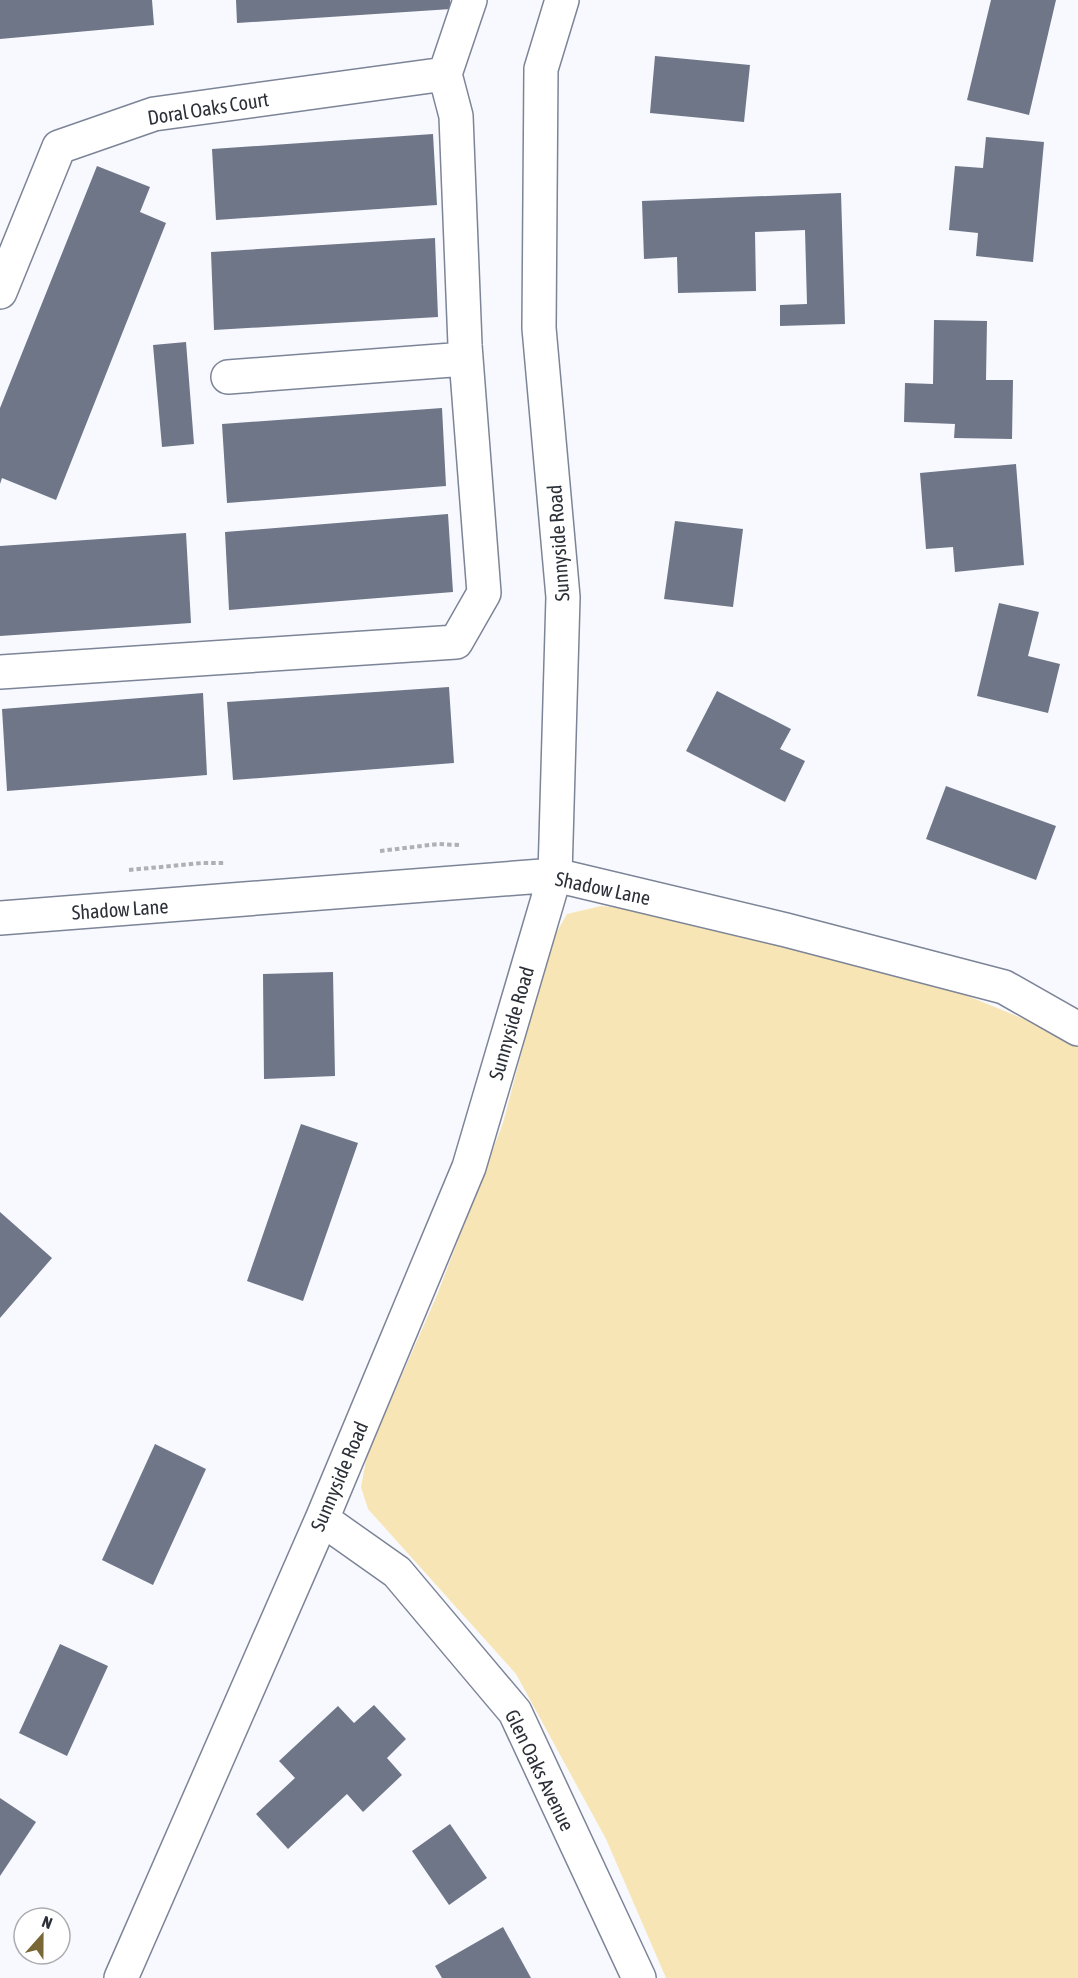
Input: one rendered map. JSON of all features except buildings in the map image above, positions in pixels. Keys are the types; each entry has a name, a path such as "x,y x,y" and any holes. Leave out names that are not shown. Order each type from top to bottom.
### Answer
{"street":[{"path":"0,672 456,642 484,593 465,359 456,116 445,74 470,0"},
{"name":"Sunnyside Road","path":"121,1978 322,1519 469,1167 555,875 563,597 539,328 541,69 562,0"},
{"name":"Doral Oaks Court","path":"0,292 59,147 153,114 445,74"},
{"path":"228,377 465,359"},
{"name":"Shadow Lane","path":"0,918 555,875 786,930 1004,987 1078,1029"},
{"name":"Glen Oaks Avenue","path":"322,1519 397,1572 514,1712 639,1978"}],"shaded area":[{"path":"601,906 642,910 842,952 958,992 1051,1030 1078,1044 1078,1978 666,1978 606,1839 516,1674 368,1509 361,1487 367,1455 437,1295 503,1123 550,944 567,914"}]}
